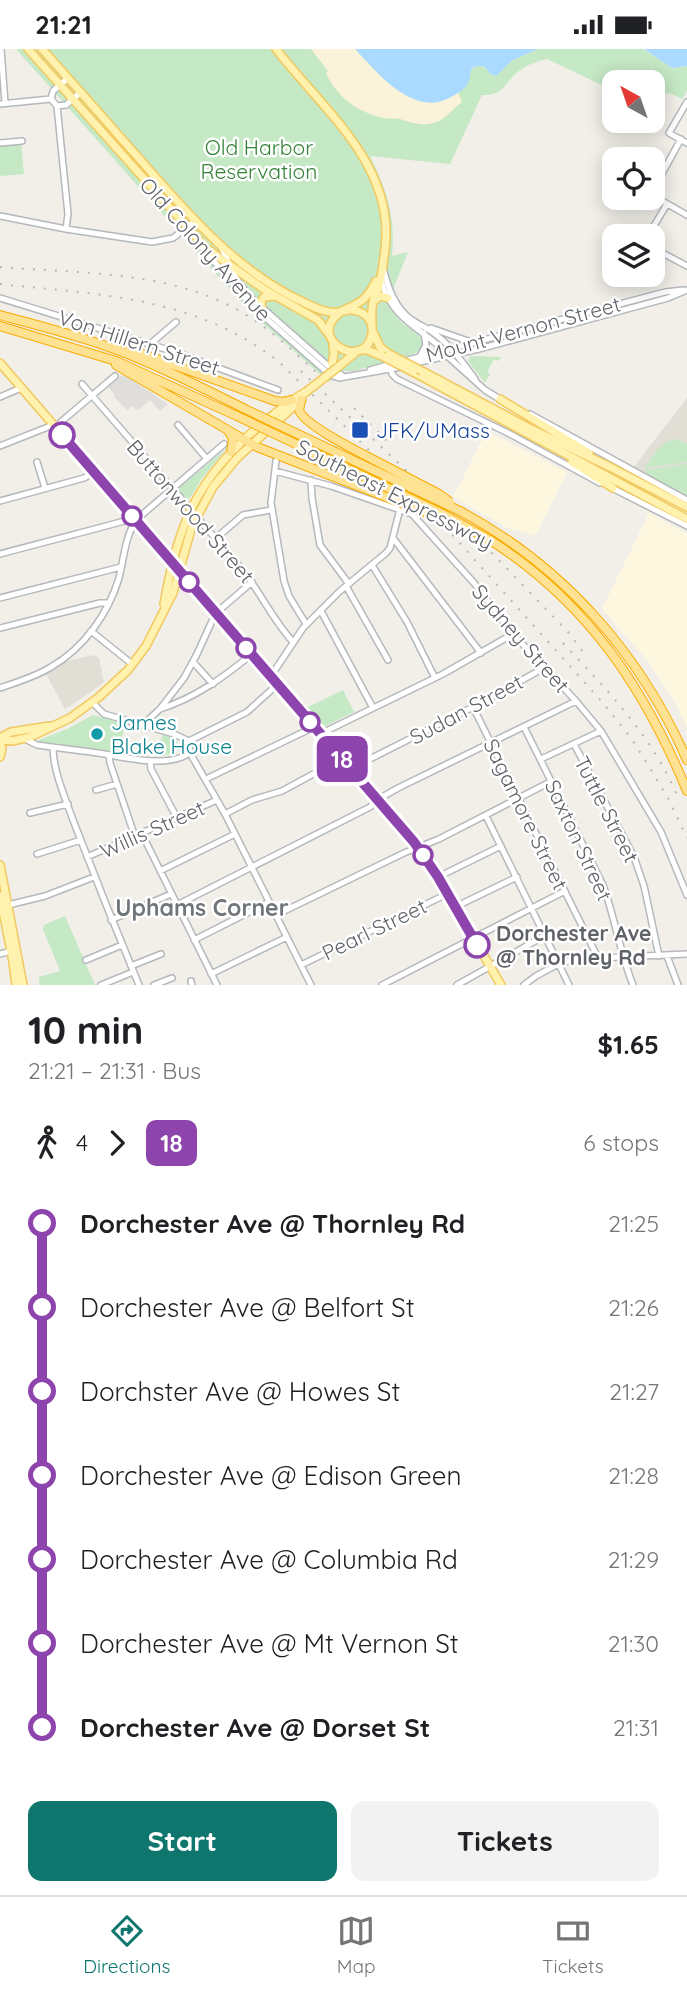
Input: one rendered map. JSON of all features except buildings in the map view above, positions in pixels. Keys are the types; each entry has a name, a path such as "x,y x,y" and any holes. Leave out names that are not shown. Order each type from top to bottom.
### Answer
{"highway":[{"name":"Southeast Expressway","path":"0,315 121,351 157,366 460,511 497,533 552,573 605,627 649,687 687,760"},
{"name":"Southeast Expressway","path":"0,326 102,356 151,375 457,521 490,540 556,592 607,646 652,714 687,791"},
{"path":"121,351 138,352 278,402 300,397 300,415 353,449 439,494 460,511"},
{"path":"102,356 249,441 435,516 457,521"},
{"path":"223,426 233,438 231,451"}],"main road":[{"name":"Old Colony Avenue","path":"28,49 194,235"},
{"name":"Old Colony Avenue","path":"42,49 215,241"},
{"path":"0,739 12,741 38,734 75,715 112,687 148,643 175,589 193,513 249,441 335,365 368,342 386,237 381,198 373,177 341,128 276,49"},
{"path":"194,235 231,266 275,296 318,320 340,349 367,350 386,355 687,507"},
{"path":"215,241 249,269 282,291 322,310 342,312 352,309 361,312 368,318 386,355"},
{"path":"335,365 330,328 332,321 367,298 380,274"},
{"path":"262,309 261,302 264,297 275,296"},
{"path":"373,302 379,296 388,298"},
{"path":"0,363 418,848 501,985"},
{"path":"418,371 687,519"},
{"path":"500,399 610,467"},
{"path":"163,611 177,547 205,483 231,451 249,441"},
{"path":"550,445 577,466 613,488"},
{"path":"164,553 177,547"},
{"path":"0,739 11,732 54,725"},
{"path":"0,739 0,757"},
{"path":"0,865 16,985"},
{"path":"0,896 23,985"}],"street":[{"path":"1,49 3,104 51,99"},
{"path":"51,99 53,91 68,78"},
{"path":"57,106 64,106 81,92"},
{"path":"51,99 57,106 68,214 66,229"},
{"path":"687,102 669,133 684,141 654,187 655,196 687,215"},
{"path":"0,143 22,141"},
{"path":"655,224 667,204"},
{"path":"0,216 152,242 173,238 195,221"},
{"name":"Old Colony Avenue","path":"194,235 205,252 250,304 325,372 335,378 347,377"},
{"name":"Old Colony Avenue","path":"215,241 244,290 262,309 334,371 347,377"},
{"path":"665,254 687,266"},
{"path":"383,262 394,299 403,312 431,331 480,386 687,500"},
{"path":"380,274 388,298 402,318 466,367 480,386"},
{"name":"Mount Vernon Street","path":"347,377 665,292 686,290"},
{"name":"Mount Vernon Street","path":"361,374 418,357 472,351 686,290"},
{"name":"Von Hillern Street","path":"0,298 175,352 278,390"},
{"path":"149,345 176,322"},
{"path":"415,322 466,341 478,342"},
{"path":"418,357 425,350 426,344 421,331"},
{"path":"466,367 465,358 472,351"},
{"path":"393,366 401,382"},
{"path":"374,372 401,382 510,434 593,480 687,526"},
{"path":"0,446 54,426 114,376"},
{"name":"Buttonwood Street","path":"82,384 252,582 281,629 293,642"},
{"path":"0,397 21,388"},
{"path":"178,425 207,459"},
{"path":"0,688 51,667 80,644 109,603 121,567 128,533 136,520 225,444"},
{"path":"37,461 45,488"},
{"path":"276,461 271,510 285,586 306,624"},
{"name":"Sydney Street","path":"275,471 400,509 418,520 479,589 513,634 601,731 662,832 687,895"},
{"path":"0,501 84,478 94,472"},
{"path":"311,480 320,545 347,585 388,660"},
{"path":"271,676 306,624 388,551 400,509"},
{"path":"215,539 243,515 271,510"},
{"path":"0,554 136,520"},
{"path":"393,538 481,653"},
{"path":"372,565 407,622 435,678"},
{"path":"0,598 121,567"},
{"path":"146,725 193,663 217,614 252,582"},
{"path":"0,628 109,603"},
{"path":"321,611 373,708"},
{"path":"91,631 132,664"},
{"path":"320,734 435,678 513,634"},
{"path":"160,709 213,684 252,654"},
{"path":"193,663 213,684"},
{"name":"Sudan Street","path":"350,769 544,668"},
{"path":"189,741 247,712 278,684"},
{"path":"177,905 370,807 377,800 576,701"},
{"path":"93,702 104,714 177,734 189,741"},
{"name":"Sagamore Street","path":"473,707 598,958"},
{"path":"206,779 314,727"},
{"name":"Saxton Street","path":"524,727 603,885 634,985"},
{"path":"541,759 601,731"},
{"path":"25,739 35,745 150,761 184,757 190,753"},
{"path":"189,741 190,753 225,814 311,985"},
{"name":"Tuttle Street","path":"574,744 634,857 644,886 659,956"},
{"path":"53,747 61,784 94,877 139,985"},
{"path":"109,755 135,838"},
{"path":"225,814 252,800 282,791 341,759"},
{"path":"150,761 151,769 177,818"},
{"path":"276,915 486,816 552,781"},
{"path":"96,790 117,784"},
{"name":"Willis Street","path":"87,857 217,800"},
{"path":"30,813 68,804"},
{"path":"486,816 569,985"},
{"path":"142,834 217,985"},
{"path":"160,871 235,834"},
{"path":"37,854 81,840"},
{"path":"438,877 501,846"},
{"path":"4,906 43,897 94,877"},
{"path":"455,907 517,877"},
{"path":"382,985 565,891"},
{"path":"111,920 171,894"},
{"name":"Pearl Street","path":"301,965 447,894"},
{"path":"194,940 269,902"},
{"path":"457,985 544,936"},
{"path":"211,974 286,937"},
{"path":"86,960 122,945"},
{"path":"0,954 11,951"},
{"path":"101,985 161,954"},
{"path":"524,985 558,963 598,958 687,954"},
{"path":"667,955 678,985"},
{"path":"154,985 172,978"}],"shaded area":[{"path":"122,375 168,404 160,411 150,400 139,409 136,410 132,406 127,410 108,387"},
{"path":"687,398 687,497 632,469"},
{"path":"486,431 567,472 535,536 508,528 452,496"},
{"path":"649,513 687,534 687,728 673,698 647,660 602,609"},
{"path":"94,655 99,658 104,682 65,709 46,674 66,661"}],"green space":[{"name":"Old Harbor Reservation","path":"16,49 355,49 370,65 469,74 480,65 496,76 513,60 538,49 643,49 672,68 687,66 687,91 682,99 670,93 665,94 665,70 602,70 602,85 547,59 520,70 500,91 482,95 450,164 370,156 389,204 393,228 392,256 408,252 387,304 401,322 422,340 420,349 414,354 354,371 342,371 329,382 250,312"},
{"path":"21,143 24,174 0,176 0,145"},
{"path":"470,356 501,357 498,361 494,359 485,383 468,361"},
{"path":"675,439 687,444 687,462 645,468 661,446"},
{"path":"228,447 202,478 187,500 179,488"},
{"path":"687,464 687,495 649,476 687,497 647,476 646,470"},
{"path":"343,690 354,712 323,727 306,708"},
{"path":"93,715 125,724 119,752 39,742 39,740"},
{"path":"163,734 176,738 180,748 155,757"},
{"path":"65,916 95,985 39,985 39,977 60,971 43,929 44,925"}],"sand":[{"path":"311,49 355,49 389,83 415,99 428,102 443,100 458,92 462,102 444,118 427,124 374,116 357,108 342,96"}],"water":[{"path":"355,49 538,49 513,60 496,76 483,66 474,67 462,90 437,102 423,102 397,90"},
{"path":"644,49 687,49 687,66 672,68"}],"railway":[{"path":"0,267 150,280 208,296 257,322 318,374"},
{"path":"0,284 110,296 179,311 246,339 278,361 431,511 603,703 631,738 650,768 687,838"},
{"path":"301,371 411,475 441,508"},
{"path":"354,408 393,447"},
{"path":"438,497 569,633 586,656"},
{"path":"563,643 613,697 643,736 669,777 679,800"}],"bus line":[{"name":"18","path":"62,435 414,842 438,877 477,945"}],"place":[{"name":"JFK/UMass","path":"360,430"},
{"name":"James Blake House","path":"97,734"},
{"name":"Dorchester Ave @ Thornley Rd","path":"477,945"}],"district":[{"name":"Uphams Corner","path":"202,907"}]}
